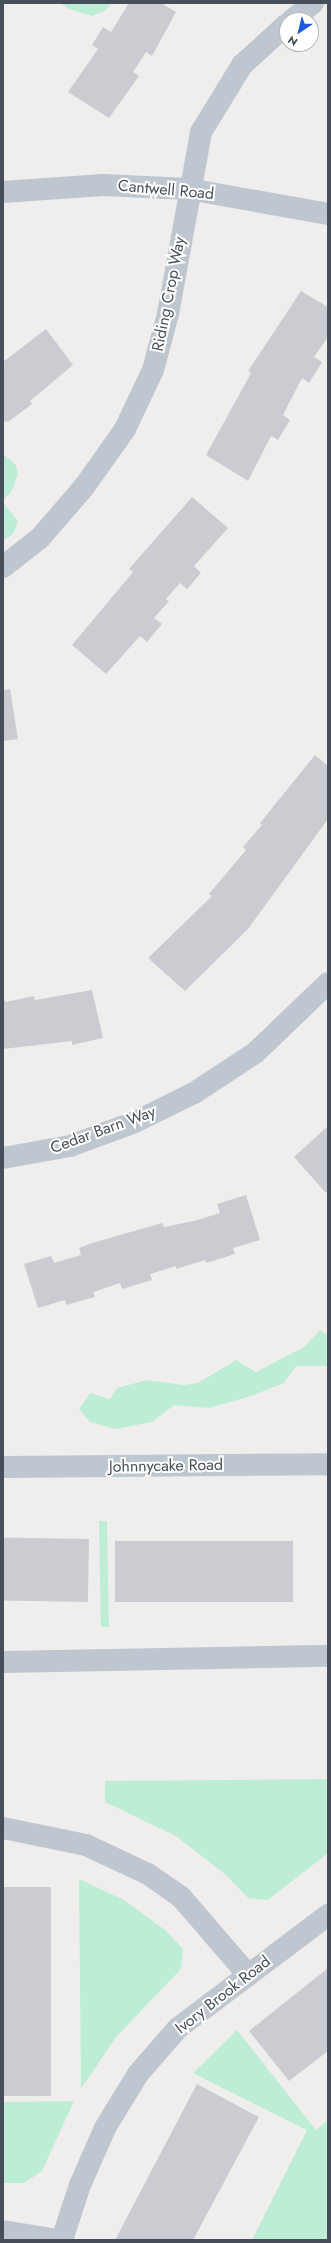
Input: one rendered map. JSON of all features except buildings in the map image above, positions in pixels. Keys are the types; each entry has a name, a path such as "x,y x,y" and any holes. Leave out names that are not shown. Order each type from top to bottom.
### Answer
{"street":[{"path":"302,12 313,3"},
{"name":"Riding Crop Way","path":"3,567 40,538 84,487 125,429 153,370 168,314 188,189 201,132 219,98 242,65 279,31"},
{"name":"Cantwell Road","path":"3,192 103,185 188,189 328,214"},
{"name":"Cedar Barn Way","path":"3,1158 70,1146 135,1122 194,1094 255,1054 328,983"},
{"name":"Johnnycake Road","path":"3,1467 328,1464"},
{"path":"3,1662 328,1656"},
{"path":"3,1828 86,1844 148,1874 181,1897 248,1975"},
{"name":"Ivory Brook Road","path":"62,2240 80,2185 105,2128 138,2074 178,2028 328,1915"},
{"path":"3,2231 58,2240"}],"green space":[{"path":"60,3 111,3 106,10 92,16 69,9"},
{"path":"3,454 16,465 18,475 10,494 3,499"},
{"path":"3,503 18,521 13,534 3,540"},
{"path":"320,1330 328,1335 328,1366 296,1366 284,1383 251,1396 209,1408 174,1405 152,1422 115,1429 90,1422 79,1409 90,1393 110,1399 117,1388 147,1380 183,1385 198,1383 236,1360 256,1372 304,1347"},
{"path":"99,1521 107,1521 109,1627 101,1627"},
{"path":"328,1779 328,1853 268,1900 248,1898 226,1875 176,1836 105,1802 105,1781"},
{"path":"79,1879 124,1900 165,1930 183,1949 181,1969 116,2037 81,2089"},
{"path":"237,2030 316,2130 328,2120 328,2240 252,2240 307,2130 193,2073"},
{"path":"74,2101 42,2171 24,2183 3,2183 3,2102"}]}
